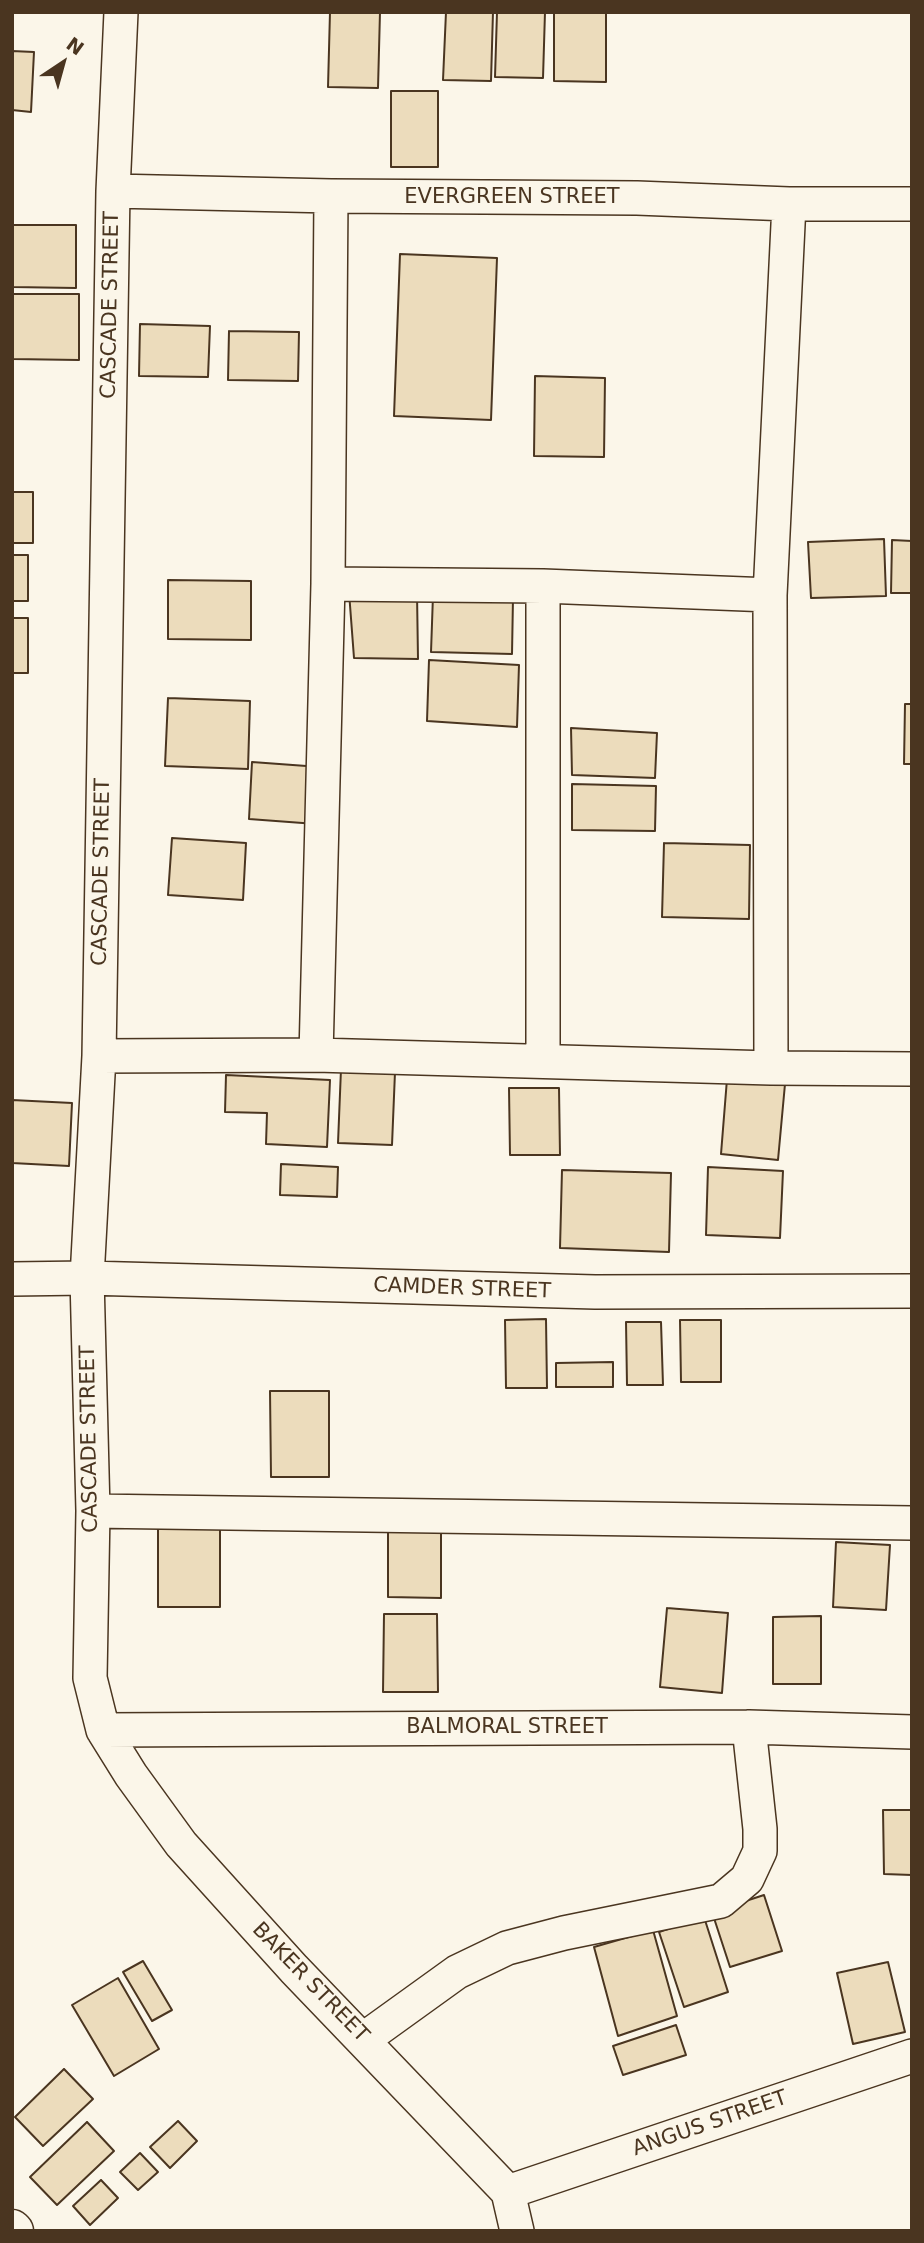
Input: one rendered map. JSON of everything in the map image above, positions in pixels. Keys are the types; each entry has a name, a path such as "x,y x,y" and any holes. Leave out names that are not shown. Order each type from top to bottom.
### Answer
{"street":[{"name":"CASCADE STREET","path":"103,1730 90,1678 93,1511 87,1278 99,1056 113,191 121,12"},
{"name":"EVERGREEN STREET","path":"113,191 912,204"},
{"path":"316,1055 328,584 331,196"},
{"path":"771,1068 770,595 789,204"},
{"path":"328,584 543,586 770,595"},
{"path":"543,586 543,1061"},
{"path":"99,1056 316,1055 771,1068 912,1069"},
{"name":"CAMDER STREET","path":"12,1279 87,1278 595,1292 912,1291"},
{"path":"93,1511 912,1523"},
{"path":"364,2039 457,1972 507,1948 564,1933 721,1901 747,1879 760,1851 749,1727"},
{"name":"BALMORAL STREET","path":"103,1730 749,1727 912,1732"},
{"name":"BAKER STREET","path":"103,1730 131,1775 181,1844 294,1969 508,2192"},
{"name":"ANGUS STREET","path":"508,2192 912,2056"},
{"path":"508,2192 517,2231"}],"building":[{"path":"330,12 380,12 378,88 328,87"},
{"path":"446,12 493,12 491,81 443,80"},
{"path":"497,12 545,12 543,78 495,77"},
{"path":"554,12 606,12 606,82 554,81"},
{"path":"12,51 34,52 31,112 12,110"},
{"path":"391,91 438,91 438,167 391,167"},
{"path":"12,225 76,225 76,288 12,287"},
{"path":"400,254 497,258 491,420 394,416"},
{"path":"12,294 79,294 79,360 12,359"},
{"path":"140,324 210,326 208,377 139,376"},
{"path":"229,331 299,332 298,381 228,380"},
{"path":"535,376 605,378 604,457 534,456"},
{"path":"12,492 33,492 33,543 12,543"},
{"path":"884,539 886,596 811,598 808,542"},
{"path":"892,540 912,541 912,593 891,593"},
{"path":"12,555 28,555 28,601 12,601"},
{"path":"168,580 251,581 251,640 168,639"},
{"path":"349,592 417,593 418,659 354,658"},
{"path":"433,595 513,598 512,654 431,652"},
{"path":"12,618 28,618 28,673 12,673"},
{"path":"429,660 519,665 517,727 427,721"},
{"path":"168,698 250,701 248,769 165,766"},
{"path":"905,704 912,704 912,764 904,764"},
{"path":"571,728 657,733 655,778 572,775"},
{"path":"252,762 320,767 316,824 249,819"},
{"path":"572,784 656,786 655,831 572,830"},
{"path":"172,838 246,843 243,900 168,895"},
{"path":"664,843 750,845 749,919 662,917"},
{"path":"341,1069 395,1072 392,1145 338,1143"},
{"path":"226,1075 330,1080 327,1147 266,1144 267,1113 225,1112"},
{"path":"727,1079 785,1084 778,1160 721,1154"},
{"path":"509,1088 559,1088 560,1155 510,1155"},
{"path":"12,1100 72,1103 69,1166 12,1163"},
{"path":"281,1164 338,1167 337,1197 280,1195"},
{"path":"708,1167 783,1171 780,1238 706,1235"},
{"path":"562,1170 671,1173 669,1252 560,1248"},
{"path":"546,1319 547,1388 506,1388 505,1320"},
{"path":"680,1320 721,1320 721,1382 681,1382"},
{"path":"626,1322 661,1322 663,1385 627,1385"},
{"path":"613,1362 613,1387 556,1387 556,1363"},
{"path":"270,1391 329,1391 329,1477 271,1477"},
{"path":"158,1519 220,1519 220,1607 158,1607"},
{"path":"388,1525 441,1525 441,1598 388,1597"},
{"path":"836,1542 890,1545 886,1610 833,1607"},
{"path":"667,1608 728,1613 722,1693 660,1687"},
{"path":"384,1614 437,1614 438,1692 383,1692"},
{"path":"821,1616 821,1684 773,1684 773,1617"},
{"path":"883,1810 912,1810 912,1875 884,1874"},
{"path":"764,1895 782,1951 730,1967 712,1912"},
{"path":"704,1917 728,1992 684,2007 659,1932"},
{"path":"653,1930 677,2016 618,2036 594,1947"},
{"path":"143,1961 172,2010 152,2021 123,1972"},
{"path":"888,1962 905,2032 853,2044 837,1973"},
{"path":"118,1978 159,2049 114,2076 72,2005"},
{"path":"676,2025 686,2055 623,2075 613,2046"},
{"path":"64,2069 93,2099 43,2146 15,2117"},
{"path":"178,2121 197,2141 170,2168 150,2147"},
{"path":"87,2122 114,2151 57,2205 30,2177"},
{"path":"140,2153 158,2172 138,2190 120,2172"},
{"path":"101,2180 118,2198 90,2225 73,2206"}]}
